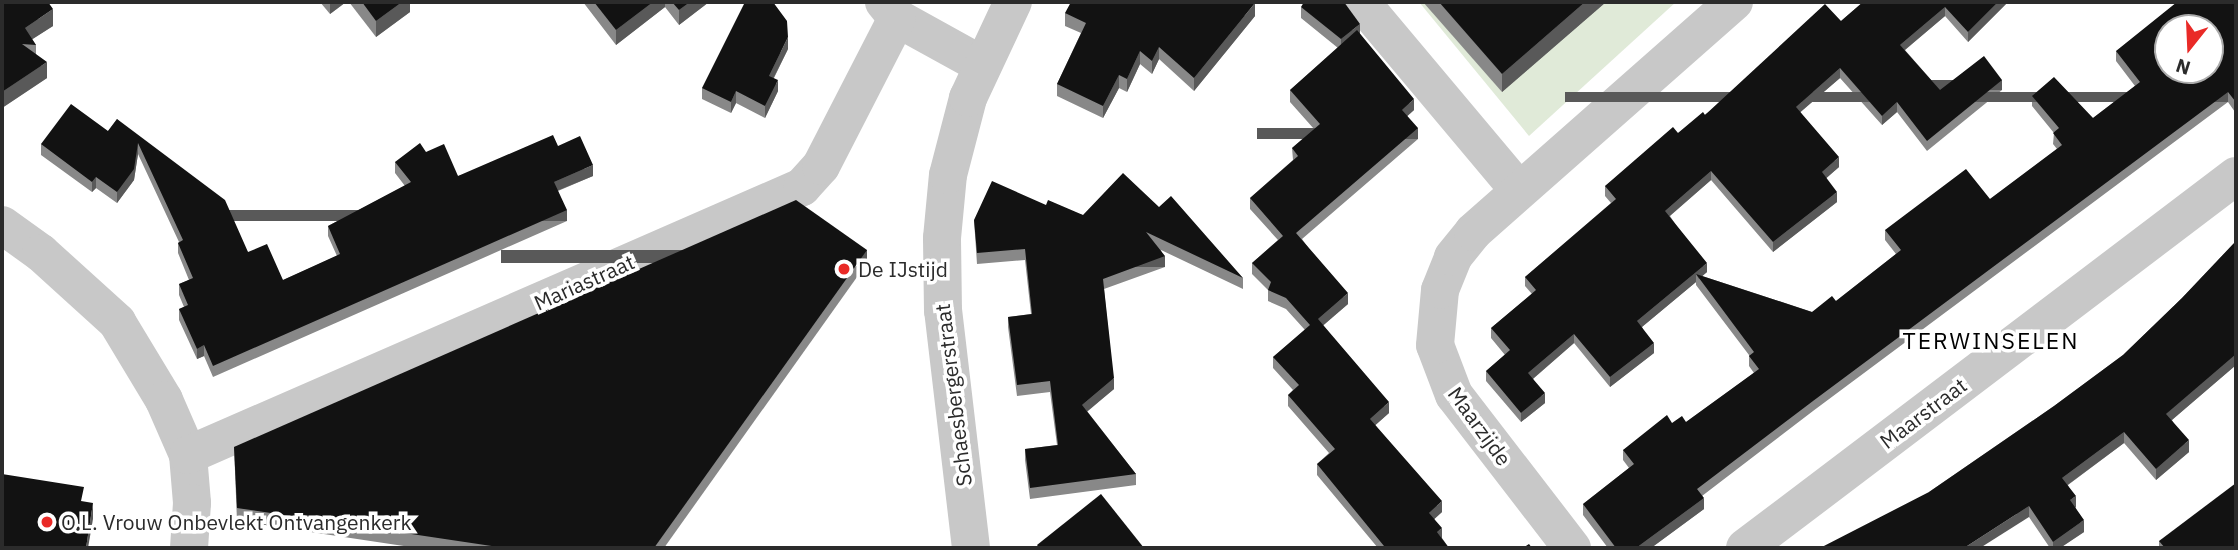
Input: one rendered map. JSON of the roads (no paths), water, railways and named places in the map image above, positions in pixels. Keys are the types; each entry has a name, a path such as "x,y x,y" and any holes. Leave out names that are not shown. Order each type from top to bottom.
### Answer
{"street":[{"name":"Schaesbergerstraat","path":"971,548 940,278 948,174 968,98 1013,2"},
{"path":"1361,2 1519,190"},
{"name":"Maarzijde","path":"1572,548 1454,395 1435,345 1440,290 1453,257 1519,190 1734,2"},
{"path":"890,10 982,65"},
{"name":"Mariastraat","path":"188,454 802,187 821,166 890,10"},
{"name":"Maarstraat","path":"1745,548 2236,176"},
{"path":"2,225 51,261 117,322 164,400 188,454 192,503 188,548"}],"place":[{"name":"De IJstijd","path":"844,269"},
{"name":"O.L. Vrouw Onbevlekt Ontvangenkerk","path":"47,522"}],"district":[{"name":"TERWINSELEN","path":"1991,340"}]}
